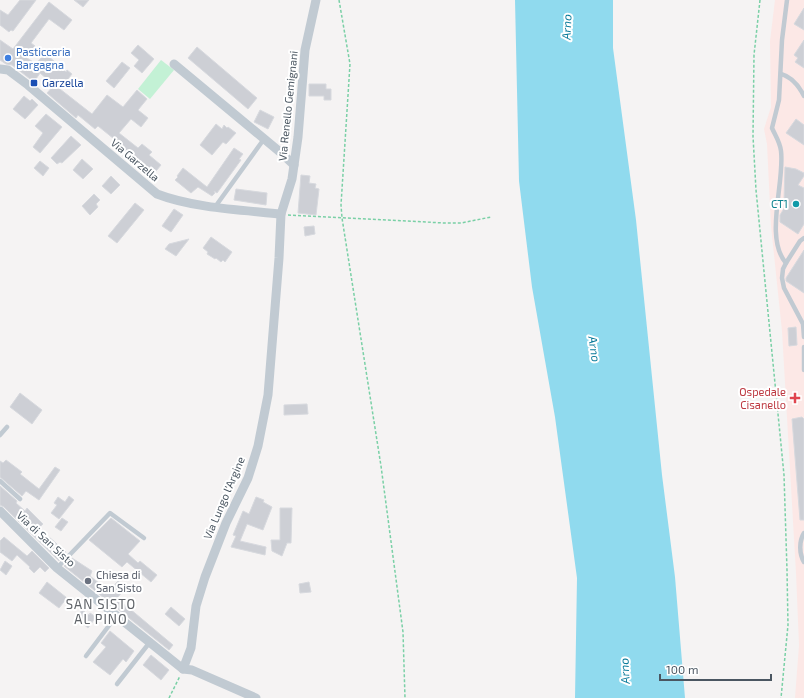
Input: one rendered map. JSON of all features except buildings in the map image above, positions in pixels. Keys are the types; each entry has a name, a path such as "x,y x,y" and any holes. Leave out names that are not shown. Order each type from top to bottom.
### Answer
{"street":[{"name":"Via Renello Gemignani","path":"280,214 290,188 294,165 298,137 305,50 316,0"},
{"path":"174,64 294,165"},
{"name":"Via Garzella","path":"0,69 8,70 28,85 157,194 178,201 214,207 280,214"},
{"name":"Via Lungo l'Argine","path":"183,669 191,648 196,606 204,577 226,523 248,478 258,446 268,395 279,258 280,214"},
{"name":"Via di San Sisto","path":"0,511 57,568 183,669 192,670 256,698"}],"lane":[{"path":"786,263 781,258 775,230 781,177 781,150 772,128 779,100 782,40 787,0"},
{"path":"780,74 795,82 804,96"},
{"path":"214,207 264,139"},
{"path":"804,238 800,241 786,263 782,273 783,283 790,300 804,324 804,337"},
{"path":"804,347 804,370"},
{"path":"0,435 7,427"},
{"path":"0,481 20,499"},
{"path":"57,568 110,513 144,538"},
{"path":"804,533 801,538 801,556 804,562"},
{"path":"86,656 117,615"},
{"path":"117,684 150,642"}],"path":[{"path":"339,0 350,64 341,205 342,218 382,474 403,632 405,698"},
{"path":"760,0 754,55 753,136 756,190 784,475 788,625 781,698"},
{"path":"280,214 461,223 491,217"},
{"path":"169,698 183,669"}],"shaded area":[{"name":"Ospedale Cisanello","path":"775,0 804,0 804,698 795,698 799,645 796,573 782,331 771,226 767,144 764,129 771,107 770,41"}],"green space":[{"path":"161,60 174,70 150,99 138,89"}],"water":[{"name":"Arno","path":"515,0 613,0 613,48 636,220 662,475 675,577 685,698 575,698 577,578 555,417 532,287 519,181"}],"place":[{"name":"Pasticceria Bargagna","path":"8,58"},
{"name":"Garzella","path":"34,83"},
{"name":"CT1","path":"796,204"},
{"name":"Ospedale Cisanello","path":"795,398"},
{"name":"Chiesa di San Sisto","path":"88,581"}],"district":[{"name":"SAN SISTO AL PINO","path":"101,612"}]}
